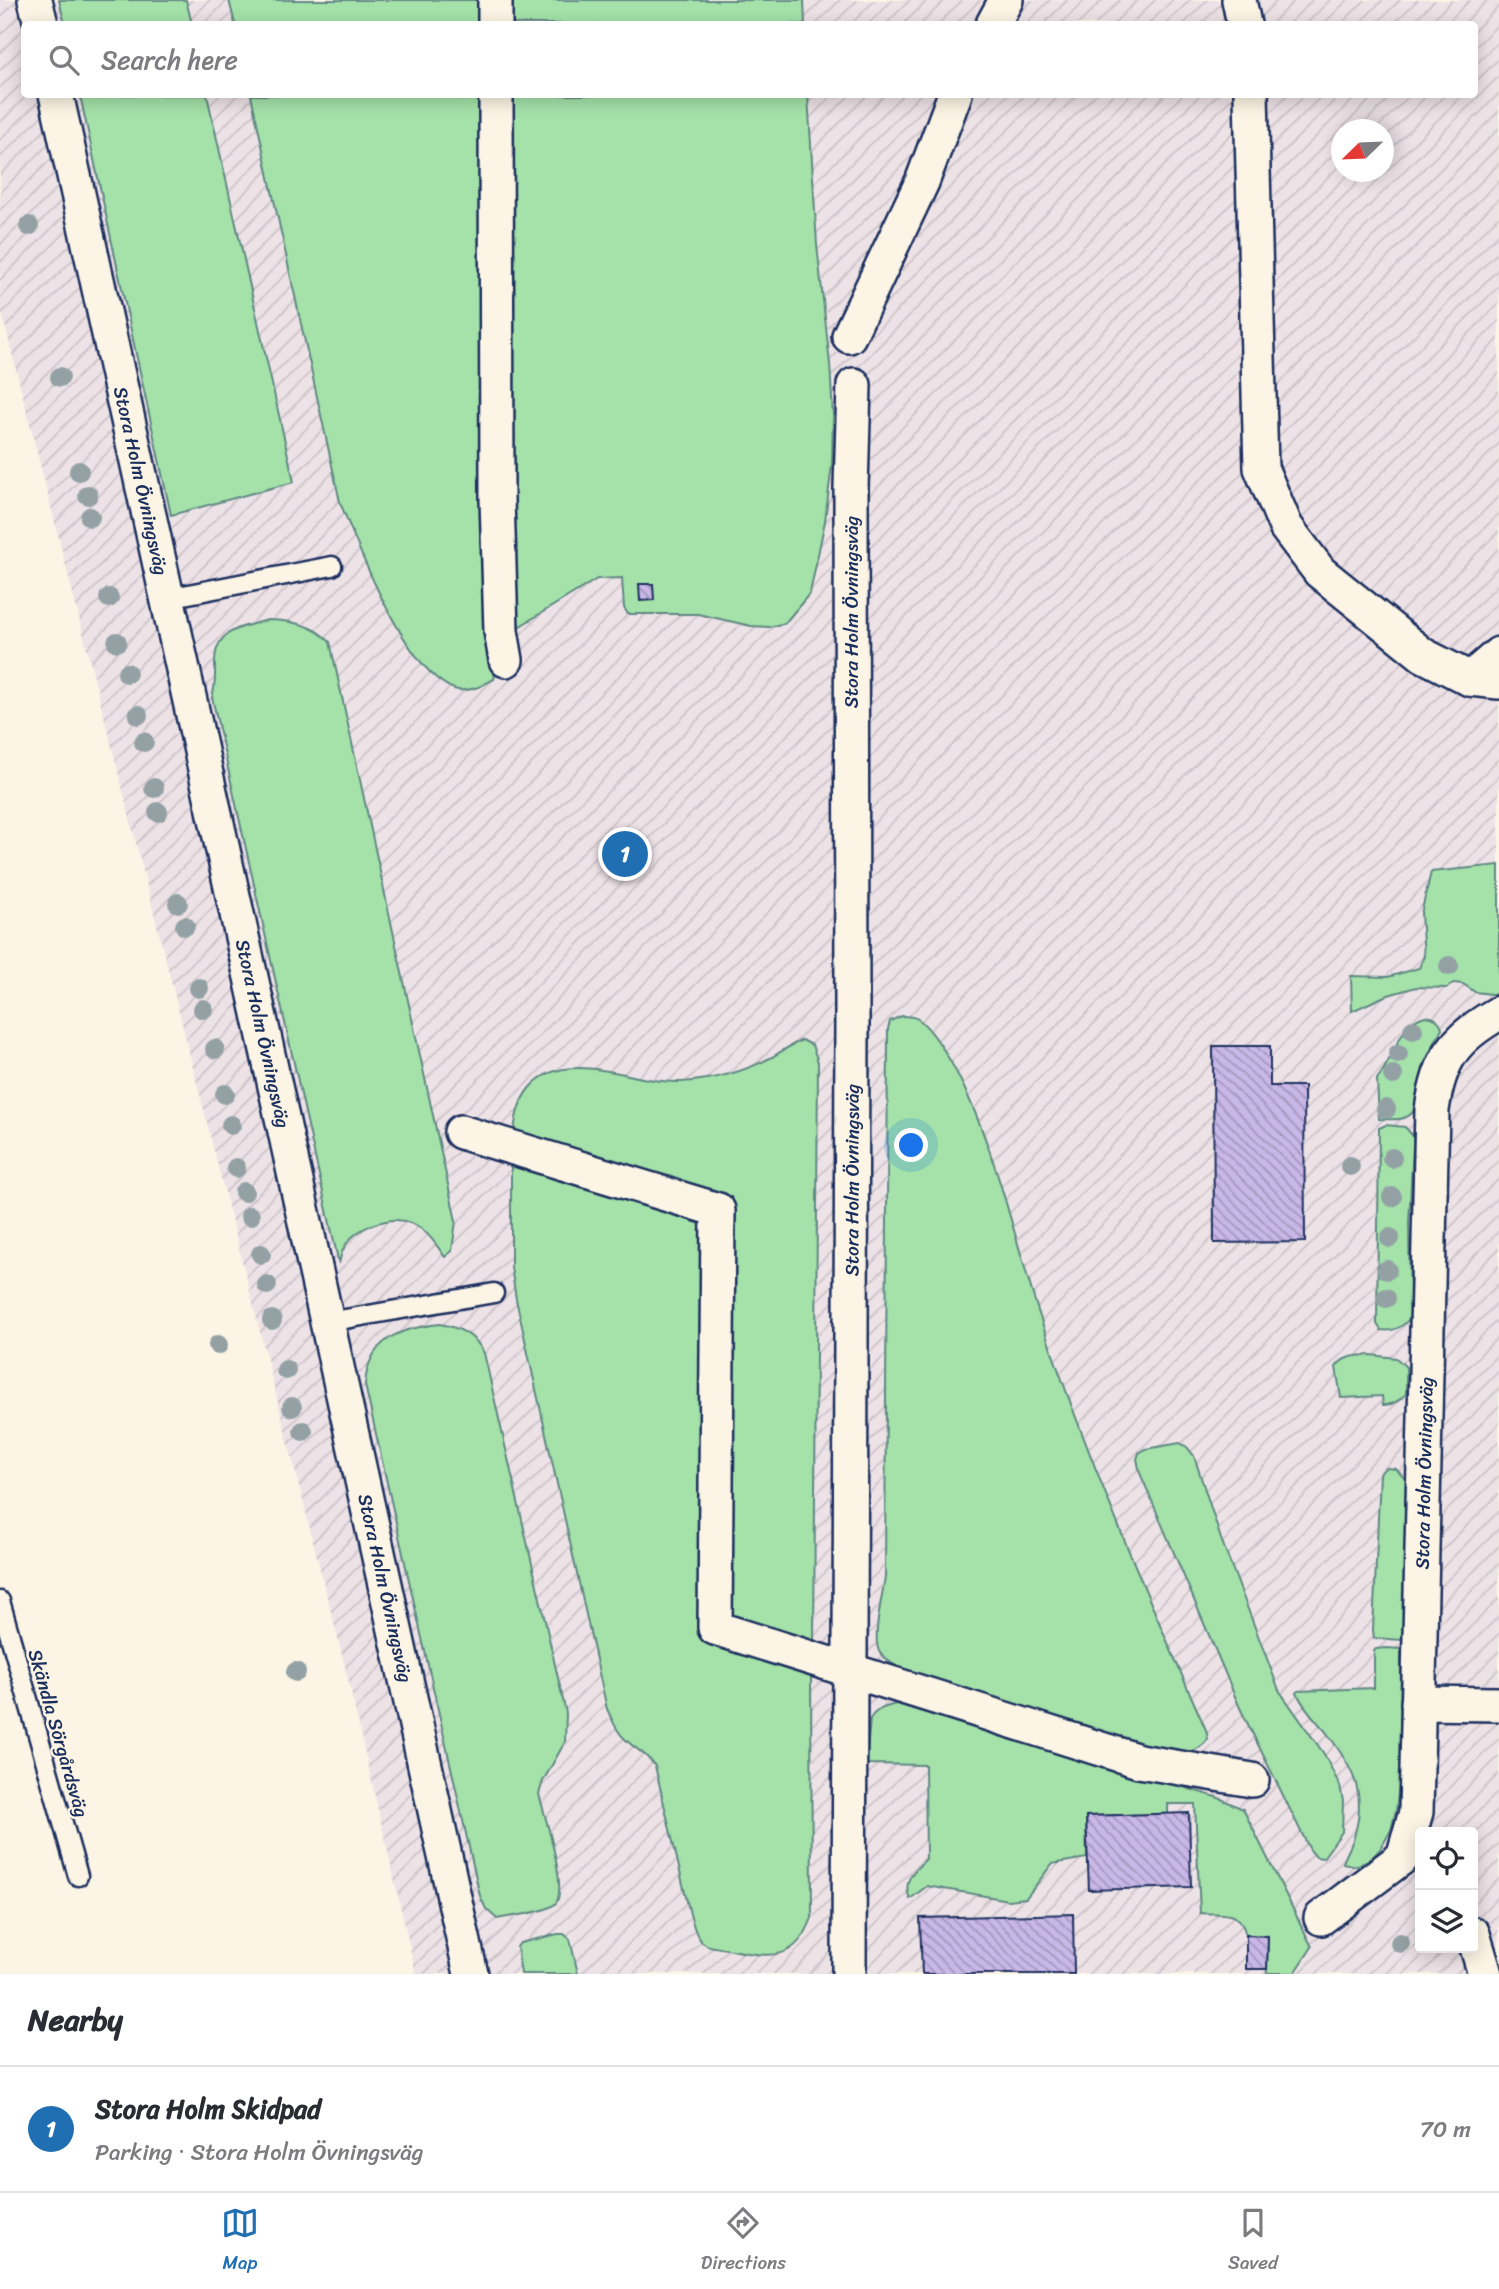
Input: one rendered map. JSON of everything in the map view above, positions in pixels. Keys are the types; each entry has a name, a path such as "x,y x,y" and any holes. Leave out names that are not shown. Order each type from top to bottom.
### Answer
{"street":[{"path":"35,0 40,21"},
{"path":"495,0 495,21"},
{"path":"995,21 1006,0"},
{"path":"1239,0 1243,21"},
{"name":"Stora Holm Övningsväg","path":"57,98 471,1974"},
{"path":"496,98 497,499 501,631 506,660"},
{"path":"849,336 922,182 954,98"},
{"path":"1251,98 1261,468 1286,527 1320,572 1423,655 1484,681 1499,654"},
{"name":"Stora Holm Övningsväg","path":"849,1974 851,488 854,385"},
{"name":"Stora Holm Övningsväg","path":"1416,1827 1432,1110 1436,1081 1449,1052 1475,1028 1499,1013"},
{"path":"461,1132 718,1210 715,1628 1139,1761 1252,1780"},
{"path":"1418,1703 1499,1704"},
{"name":"Stora Holm Övningsväg","path":"1321,1918 1403,1857 1415,1843"},
{"path":"1478,1921 1499,1944"},
{"path":"1478,1951 1485,1974"}],"lane":[{"path":"168,598 331,566"},
{"path":"328,1322 494,1293"},
{"name":"Skändla Sörgårdsväg","path":"0,1601 78,1875"}],"shaded area":[{"path":"0,0 1499,0 1499,1974 416,1974 348,1679 0,306"}],"green space":[{"path":"59,0 186,0 191,21 64,21"},
{"path":"229,0 487,0 487,21 234,21"},
{"path":"504,0 804,0 805,21 504,21"},
{"path":"81,98 208,98 294,482 171,515"},
{"path":"252,98 487,98 497,663 494,679 477,688 458,690 439,680 421,662 387,608 340,502"},
{"path":"505,98 808,98 817,245 833,416 832,464 825,521 810,593 785,623 769,627 751,626 698,614 628,614 624,608 622,578 597,579 517,628 513,634"},
{"path":"268,620 302,625 317,631 330,642 456,1221 452,1251 445,1257 422,1229 411,1223 393,1220 373,1225 356,1234 344,1248 339,1264 212,697 216,653 224,637 239,628"},
{"path":"1499,865 1499,995 1475,992 1463,984 1453,983 1447,988 1416,987 1385,996 1352,1011 1351,976 1388,977 1419,968 1424,956 1421,914 1431,872"},
{"path":"902,1016 918,1019 932,1034 958,1075 978,1120 997,1173 1038,1311 1076,1417 1206,1730 1208,1739 1199,1748 1183,1753 1164,1753 918,1676 893,1664 880,1653 877,1628 885,1577 888,1029 890,1021"},
{"path":"1425,1016 1436,1019 1442,1028 1424,1064 1413,1112 1402,1119 1379,1119 1377,1079 1408,1026"},
{"path":"802,1040 812,1045 818,1062 814,1643 731,1622 724,1204 514,1141 522,1099 538,1079 550,1073 580,1068 668,1082 693,1081 752,1066"},
{"path":"1386,1125 1405,1127 1413,1136 1409,1223 1410,1318 1397,1328 1381,1330 1377,1324 1379,1128"},
{"path":"511,1157 705,1210 705,1611 811,1665 812,1918 798,1942 781,1953 759,1954 714,1947 699,1938 690,1914 655,1766 622,1736 607,1709 516,1299 511,1267"},
{"path":"440,1324 466,1333 484,1353 566,1713 565,1742 543,1781 539,1794 557,1869 559,1896 555,1904 544,1910 497,1919 486,1909 480,1896 365,1385 372,1357 389,1339 412,1329"},
{"path":"1371,1355 1396,1358 1406,1367 1406,1394 1390,1405 1383,1405 1382,1396 1341,1398 1336,1367 1347,1358"},
{"path":"1180,1443 1194,1456 1221,1539 1279,1690 1324,1754 1340,1786 1343,1801 1342,1832 1323,1858 1316,1857 1310,1850 1240,1708 1140,1473 1137,1459 1139,1453 1146,1449"},
{"path":"1388,1468 1396,1469 1406,1480 1402,1640 1374,1638 1373,1630 1380,1474"},
{"path":"1386,1648 1401,1649 1400,1779 1396,1810 1391,1830 1381,1848 1371,1859 1356,1866 1343,1863 1354,1837 1358,1818 1358,1791 1354,1779 1343,1756 1297,1693 1374,1688 1374,1651"},
{"path":"896,1704 940,1713 1219,1798 1243,1809 1312,1947 1295,1973 1267,1973 1268,1936 1246,1935 1240,1921 1235,1917 1200,1913 1195,1804 1168,1804 1168,1814 1086,1816 1087,1858 1052,1864 1026,1898 1008,1900 927,1886 910,1899 908,1882 913,1872 926,1859 925,1765 866,1764 870,1719 878,1711"},
{"path":"564,1934 570,1939 578,1974 521,1974 517,1947 520,1943"}],"building":[{"path":"639,584 653,584 654,600 640,601"},
{"path":"1213,1046 1270,1046 1270,1086 1304,1086 1305,1242 1214,1243"},
{"path":"1189,1813 1191,1887 1089,1890 1086,1816"},
{"path":"1073,1914 1074,1974 922,1974 920,1918"},
{"path":"1246,1935 1268,1936 1267,1969 1246,1969"}],"place":[{"name":"Stora Holm Skidpad","path":"625,854"}]}
